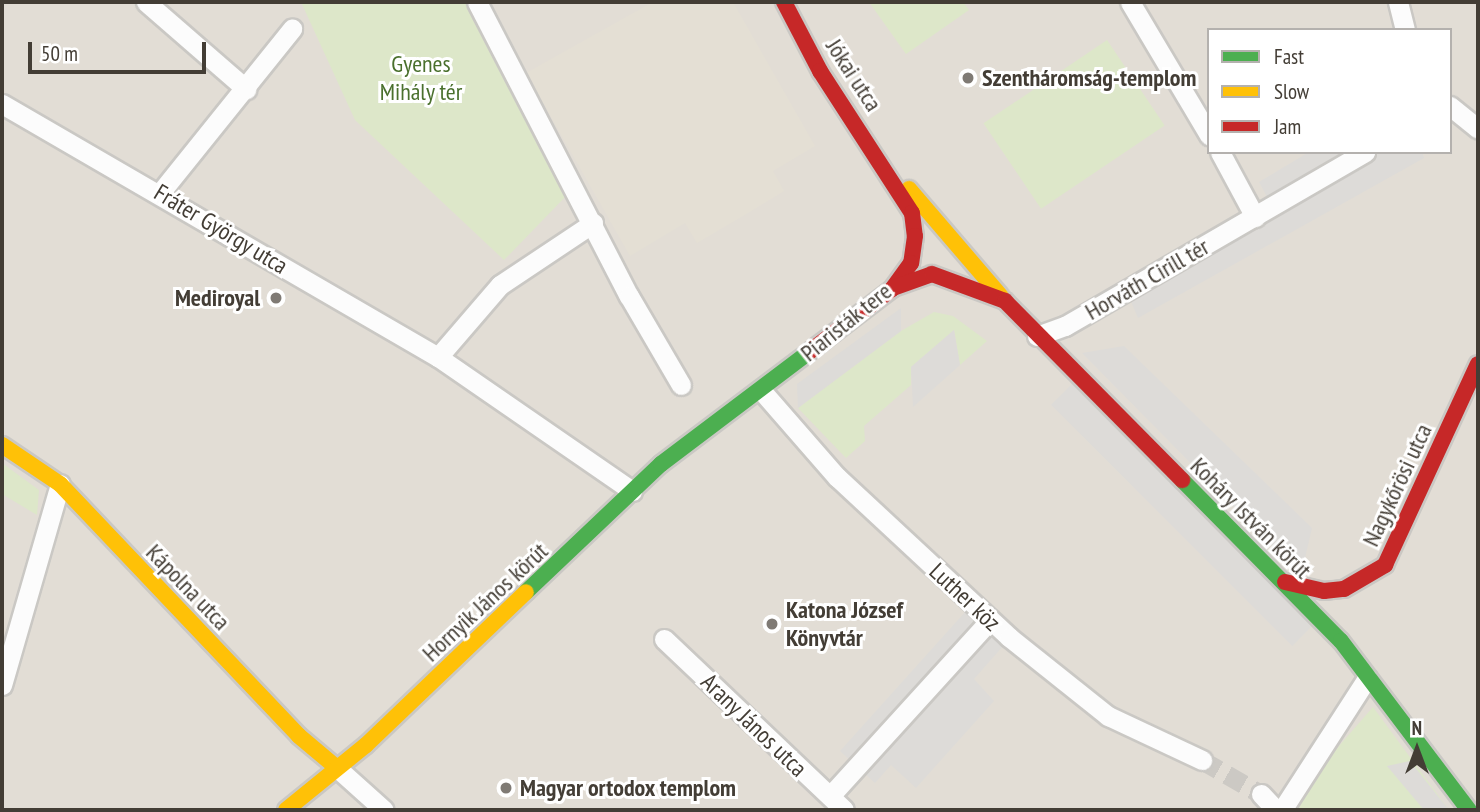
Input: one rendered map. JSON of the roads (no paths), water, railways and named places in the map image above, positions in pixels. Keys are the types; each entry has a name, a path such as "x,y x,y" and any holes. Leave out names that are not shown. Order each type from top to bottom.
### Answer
{"street":[{"path":"146,2 246,89"},
{"path":"477,2 681,385"},
{"name":"Jókai utca","path":"784,2 820,71 866,136"},
{"path":"1130,2 1207,132"},
{"path":"1398,2 1404,28"},
{"path":"160,192 292,29"},
{"name":"Fráter György utca","path":"2,104 160,192 438,357"},
{"path":"1452,108 1478,130"},
{"path":"866,136 1005,301"},
{"name":"Piaristák tere","path":"661,464 892,289 911,263 915,225 912,213 866,136"},
{"path":"1221,154 1255,217"},
{"name":"Horváth Cirill tér","path":"1037,336 1065,326 1362,154"},
{"path":"593,223 500,285 438,357 632,491"},
{"name":"Koháry István körút","path":"892,289 932,274 1005,301 1341,641 1469,810"},
{"name":"Nagykőrösi utca","path":"1285,582 1324,590 1345,589 1385,565 1478,364"},
{"name":"Luther köz","path":"761,390 837,477 990,620 1108,716 1202,760"},
{"name":"Kápolna utca","path":"2,445 60,484 299,736 336,767"},
{"name":"Hornyik János körút","path":"286,810 366,745 661,464"},
{"path":"2,685 60,484"},
{"path":"830,796 990,620"},
{"name":"Arany János utca","path":"664,639 844,810"},
{"path":"1282,810 1367,678"},
{"path":"336,767 384,810"},
{"path":"1261,794 1276,810"}],"tunnel":[{"path":"1202,760 1261,794"}],"place":[{"name":"Szentháromság-templom","path":"968,78"},
{"name":"Mediroyal","path":"276,298"},
{"name":"Katona József Könyvtár","path":"772,624"},
{"name":"Magyar ortodox templom","path":"506,788"}],"park label":[{"name":"Gyenes Mihály tér","path":"421,78"}]}
